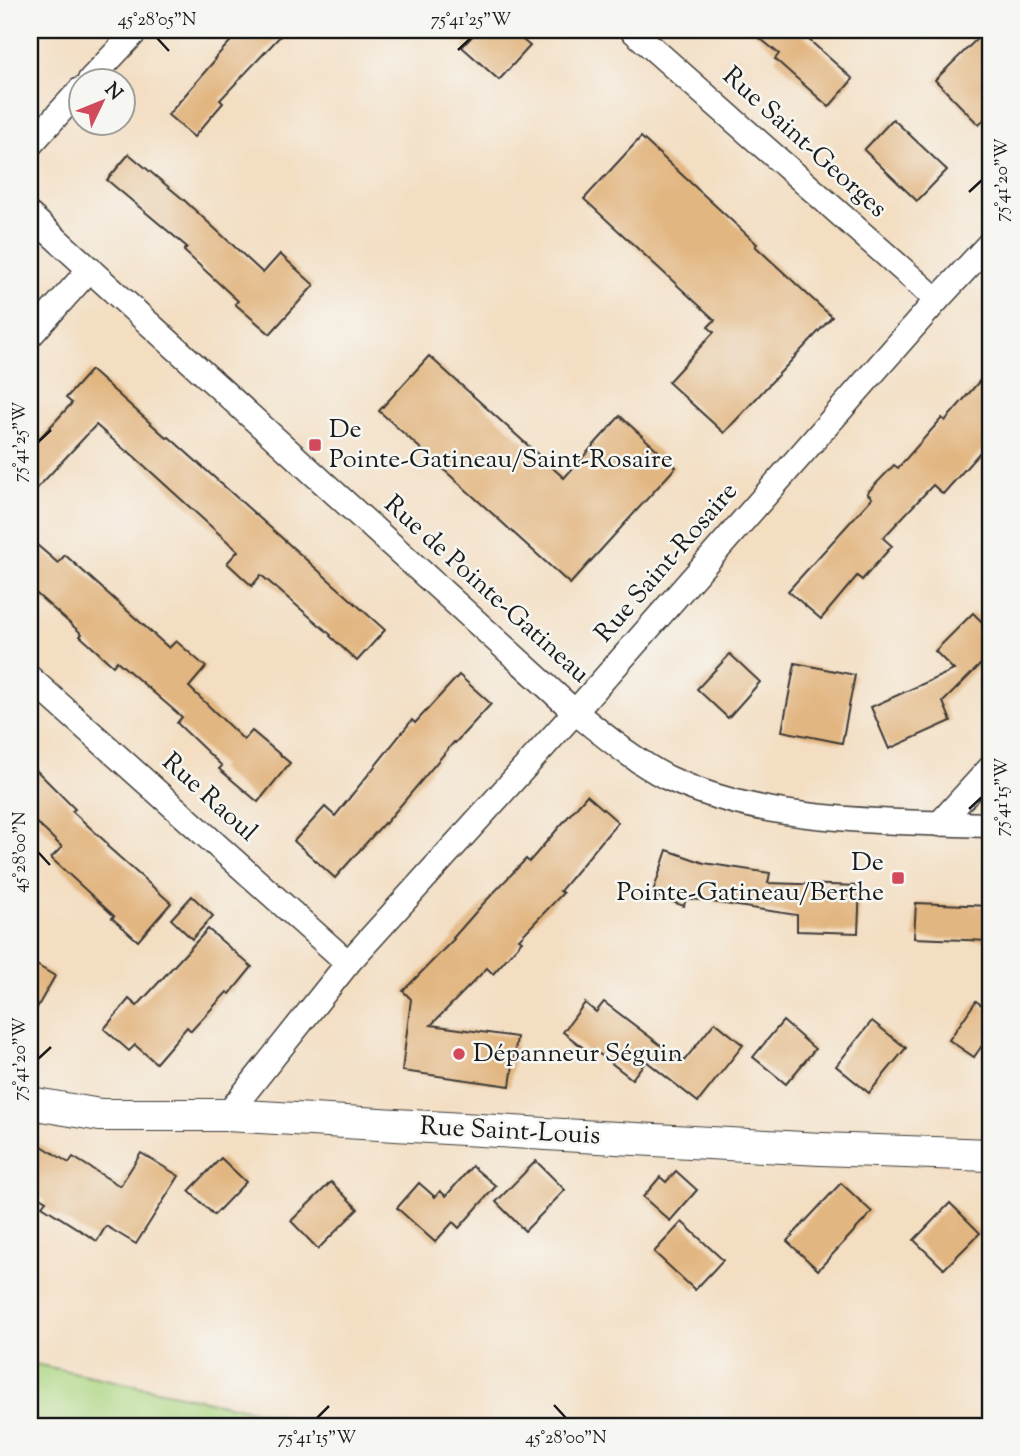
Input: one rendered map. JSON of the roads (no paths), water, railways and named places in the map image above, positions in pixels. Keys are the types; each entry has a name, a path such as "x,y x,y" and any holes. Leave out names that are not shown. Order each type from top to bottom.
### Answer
{"street":[{"path":"103,66 137,30"},
{"name":"Rue Saint-Georges","path":"632,30 937,300"},
{"path":"30,145 66,105"},
{"name":"Rue de Pointe-Gatineau","path":"30,215 575,712 632,756 665,776 701,791 777,812 820,818 990,825"},
{"name":"Rue Saint-Rosaire","path":"227,1115 348,963 575,712 990,243"},
{"path":"30,336 90,269"},
{"name":"Rue Raoul","path":"30,678 348,963"},
{"path":"939,824 990,768"},
{"name":"Rue Saint-Louis","path":"30,1102 100,1115 227,1115 821,1149 990,1155"}],"place":[{"name":"De Pointe-Gatineau/Saint-Rosaire","path":"315,445"},
{"name":"De Pointe-Gatineau/Berthe","path":"898,878"},
{"name":"Dépanneur Séguin","path":"459,1054"}]}
